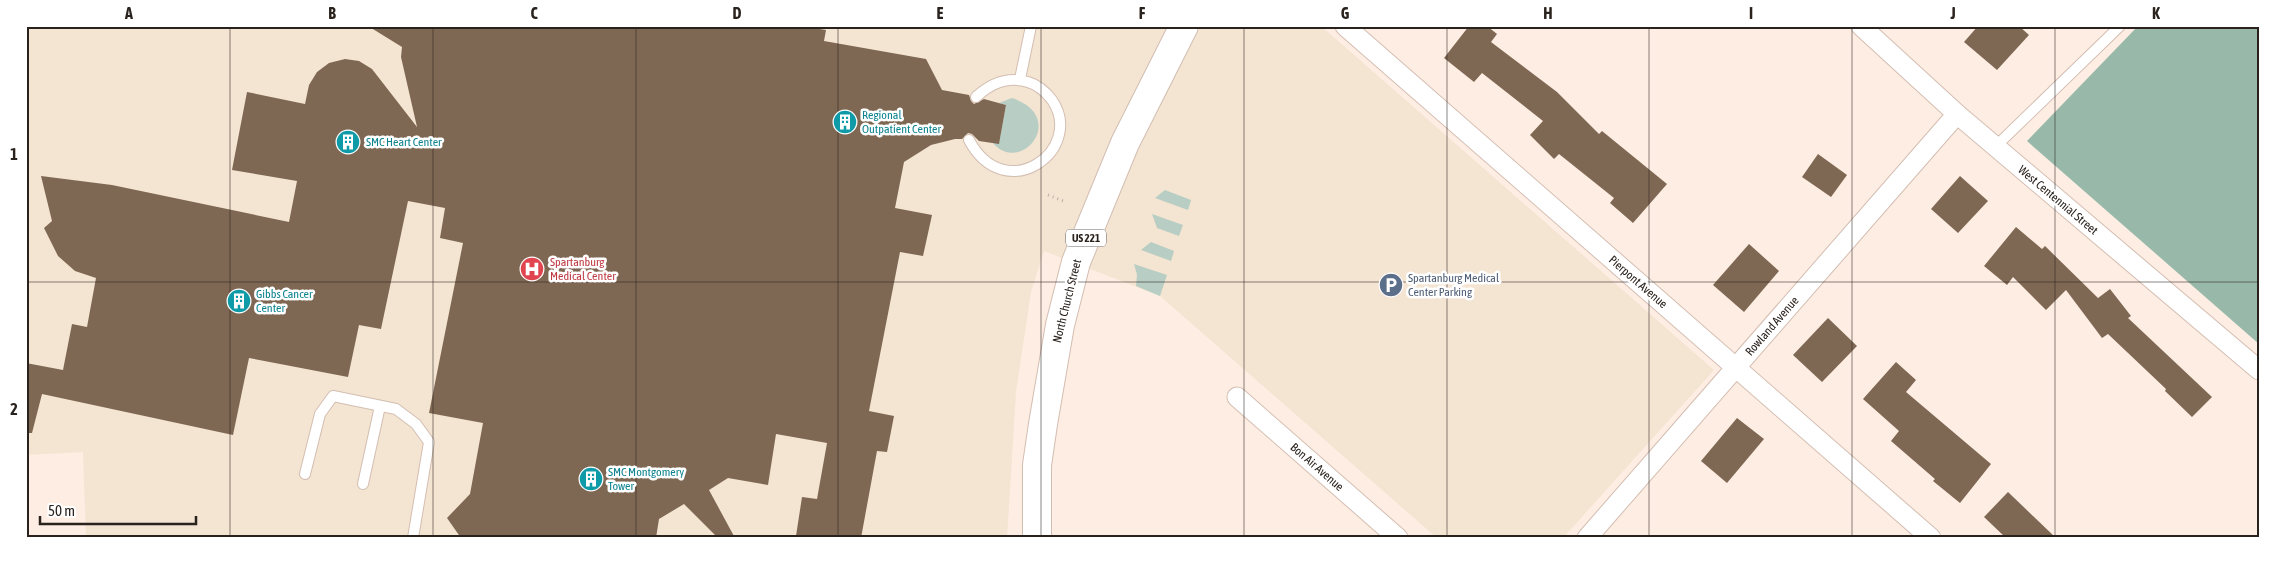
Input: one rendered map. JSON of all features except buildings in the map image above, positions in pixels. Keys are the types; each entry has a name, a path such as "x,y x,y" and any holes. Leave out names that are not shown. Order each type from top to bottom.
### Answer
{"main road":[{"name":"North Church Street","path":"1038,538 1037,466 1060,325 1076,262 1125,143 1184,26"}],"street":[{"name":"West Centennial Street","path":"1861,26 1995,147 2259,370"},
{"name":"Pierpont Avenue","path":"1350,28 1931,538"},
{"name":"Rowland Avenue","path":"1587,538 1957,114"},
{"name":"Bon Air Avenue","path":"1237,396 1398,538"}],"lane":[{"path":"1020,80 1031,26"},
{"path":"1995,147 2120,26"},
{"path":"969,140 976,154 987,164 1000,170 1016,172 1030,169 1044,161 1053,149 1059,135 1060,120 1055,106 1046,93 1034,84 1007,79 996,82 976,97"},
{"path":"305,474 320,414 333,396 396,409 416,424 429,442 413,538"},
{"path":"363,484 380,406"}],"path":[{"path":"1048,195 1066,202"}],"shaded area":[{"name":"Spartanburg Medical Center","path":"26,26 1321,26 1714,370 1563,538 1437,538 1160,296 1044,251 1031,292 1016,392 1007,538 86,538 83,452 26,455"}],"green space":[{"path":"2138,26 2259,26 2259,344 2027,141"},
{"path":"1012,98 1029,107 1037,118 1038,129 1034,140 1026,148 1016,153 1004,151 993,143 999,143 1006,105 999,103"},
{"path":"1165,190 1191,200 1188,210 1155,198"},
{"path":"1152,214 1183,225 1179,236 1157,228"},
{"path":"1151,242 1174,251 1171,261 1141,250"},
{"path":"1134,264 1167,275 1160,296 1136,286 1137,275"}],"place":[{"name":"Regional Outpatient Center","path":"845,122"},
{"name":"SMC Heart Center","path":"348,142"},
{"name":"Spartanburg Medical Center","path":"532,269"},
{"name":"Spartanburg Medical Center Parking","path":"1391,285"},
{"name":"Gibbs Cancer Center","path":"239,301"},
{"name":"SMC Montgomery Tower","path":"591,479"}]}
